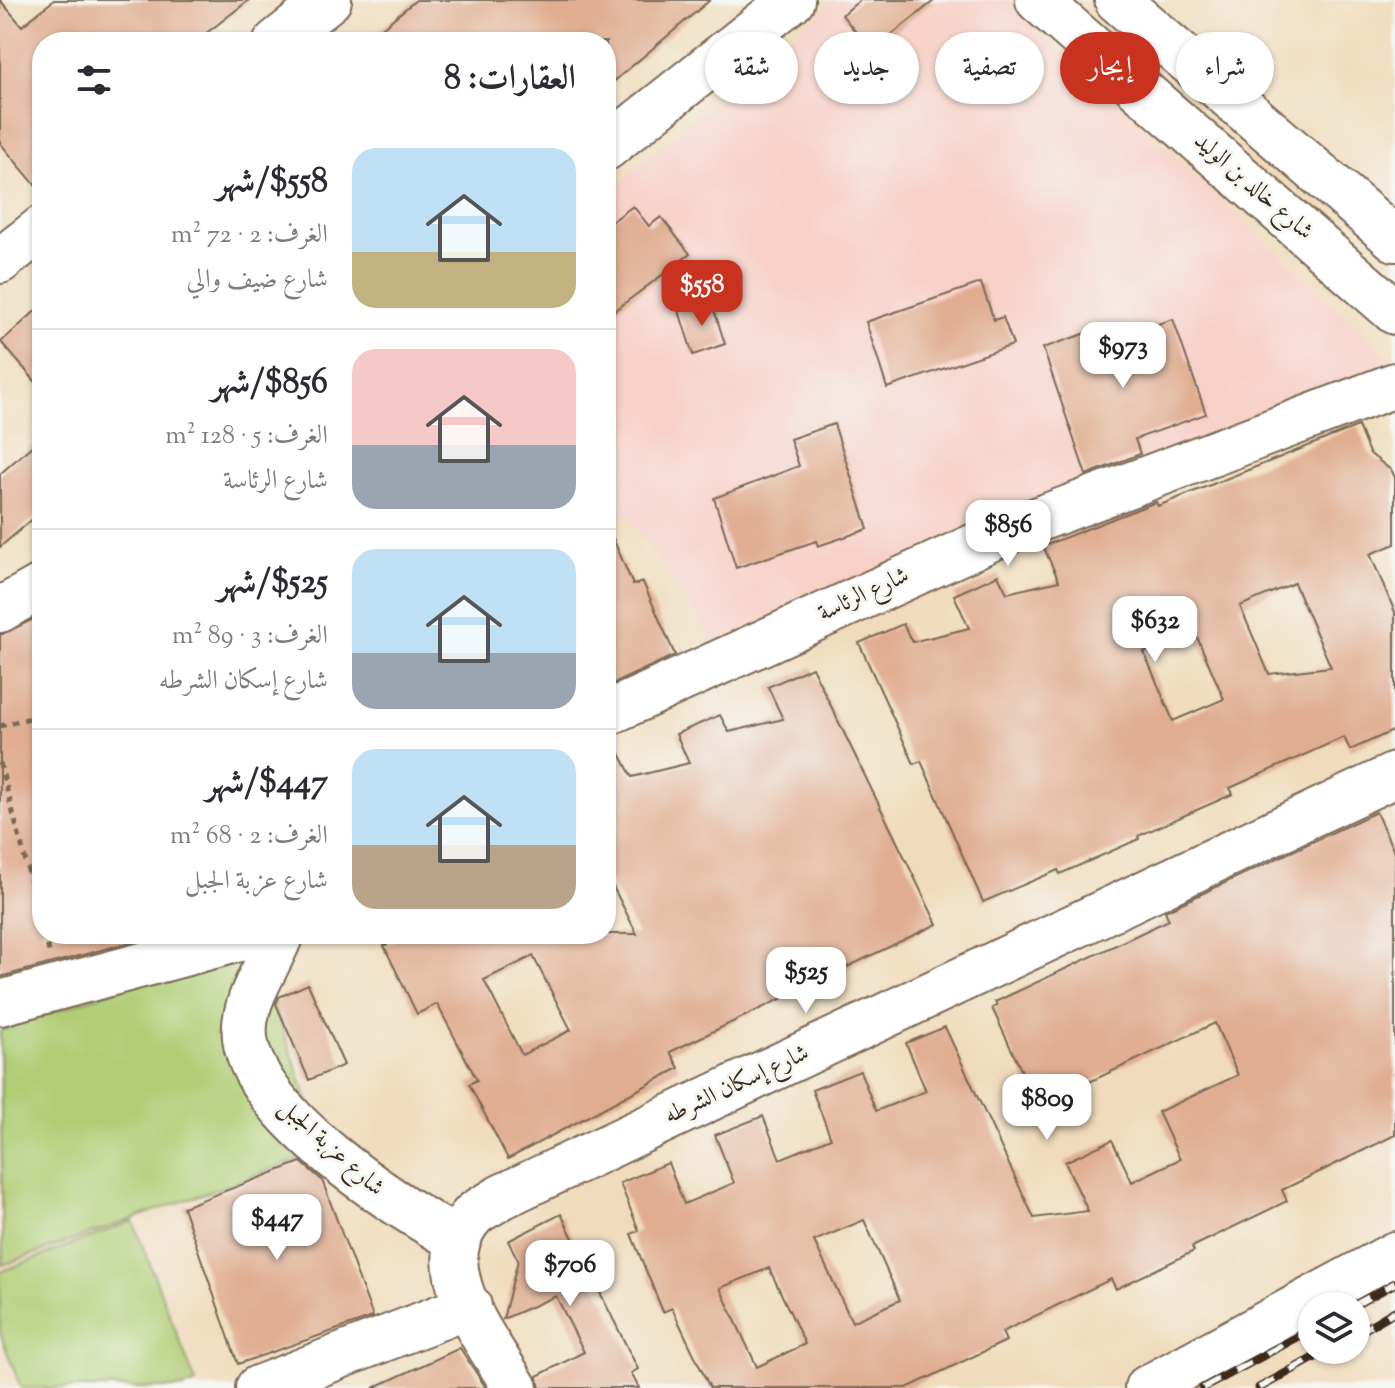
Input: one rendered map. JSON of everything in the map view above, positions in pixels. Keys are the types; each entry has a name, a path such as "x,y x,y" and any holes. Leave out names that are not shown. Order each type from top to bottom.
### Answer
{"street":[{"path":"289,32 329,0"},
{"path":"616,140 792,0"},
{"name":"شارع خالد بن الوليد","path":"1038,0 1395,312"},
{"path":"1117,0 1395,239"},
{"path":"0,261 32,236"},
{"name":"شارع الرئاسة","path":"616,709 1010,530 1395,385"},
{"path":"0,610 32,592"},
{"name":"شارع إسكان الشرطه","path":"458,1240 475,1214 501,1197 1395,775"},
{"path":"0,1003 221,944"},
{"name":"شارع عزبة الجبل","path":"276,944 251,1000 245,1036 255,1072 276,1099 332,1156 392,1203 458,1240"},
{"path":"458,1240 454,1262 456,1284 515,1388"},
{"path":"1147,1388 1395,1254"},
{"path":"258,1388 469,1306"}],"path":[{"path":"0,726 32,718"},
{"path":"0,763 32,886"}],"shaded area":[{"path":"833,0 1006,0 1040,32 935,32 935,104 1044,104 1044,35 1060,50 1060,104 1118,104 1392,359 722,652 616,500 616,184 711,104 798,104 798,32 795,32"}],"green space":[{"path":"243,944 252,944 326,1150 3,1265 0,1031"},
{"path":"133,1221 196,1383 184,1388 21,1388 0,1333 0,1272"}],"building":[{"path":"0,0 22,26 54,0 249,0 208,32 32,32 32,181 0,143"},
{"path":"416,0 710,0 616,80 616,32 377,32"},
{"path":"860,0 935,0 895,32 856,32 842,15"},
{"path":"633,206 649,226 661,217 690,254 616,310 616,219"},
{"path":"981,283 994,320 1003,317 1013,345 887,388 866,322"},
{"path":"711,300 725,344 693,355 679,311"},
{"path":"32,314 32,378 1,342"},
{"path":"1173,319 1206,414 1135,439 1140,454 1086,475 1043,348 1101,328 1105,342"},
{"path":"834,424 868,529 818,546 816,541 736,568 714,498 799,466 790,439"},
{"path":"1358,426 1369,453 1392,471 1395,478 1395,544 1370,554 1395,612 1395,730 1350,750 1344,737 1230,788 1233,794 1138,836 1139,839 1060,874 1058,870 983,902 921,761 914,764 859,643 903,624 912,642 969,628 954,595 998,575 1007,593 1059,581 1043,546 1156,502 1158,506","holes":["1294,583 1331,667 1269,674 1240,606","1194,630 1224,699 1173,721 1144,652"]},
{"path":"32,446 32,520 0,547 0,474"},
{"path":"616,545 633,585 643,582 675,655 616,682"},
{"path":"32,620 32,944 124,944 0,977 0,635"},
{"path":"812,667 937,924 670,1052 679,1068 508,1159 469,1084 477,1080 437,1004 417,1014 384,946 616,944 616,934 637,934 616,893 616,746 632,777 689,763 676,734 720,715 729,732 783,719 768,687","holes":["533,956 571,1030 522,1055 484,980"]},
{"path":"1376,812 1395,854 1395,1135 1282,1190 1287,1201 1192,1247 1194,1251 1116,1289 1111,1279 1002,1332 1006,1341 907,1388 710,1388 672,1308 663,1312 631,1234 639,1231 620,1183 668,1163 684,1204 734,1183 715,1135 763,1116 780,1159 831,1138 812,1090 860,1071 876,1111 926,1091 906,1043 945,1027 1034,1218 1088,1211 1065,1162 1112,1140 1132,1182 1180,1159 1158,1112 1238,1075 1215,1023 1038,1106 992,1008 997,1006 995,1002 1169,920 1165,911","holes":["864,1220 900,1300 852,1322 814,1241","769,1268 805,1344 757,1367 720,1288"]},
{"path":"308,984 344,1065 309,1080 276,1004 279,997"},
{"path":"301,1162 322,1180 373,1317 238,1364 183,1207"},
{"path":"561,1214 638,1369 631,1373 639,1388 540,1388 537,1376 584,1352 556,1296 503,1319 518,1260 508,1241"},
{"path":"460,1348 486,1388 373,1388"}],"railway":[{"path":"1370,1297 1395,1283"},
{"path":"1370,1326 1395,1311"},
{"path":"1203,1388 1298,1337"},
{"path":"1259,1388 1303,1364"}]}
